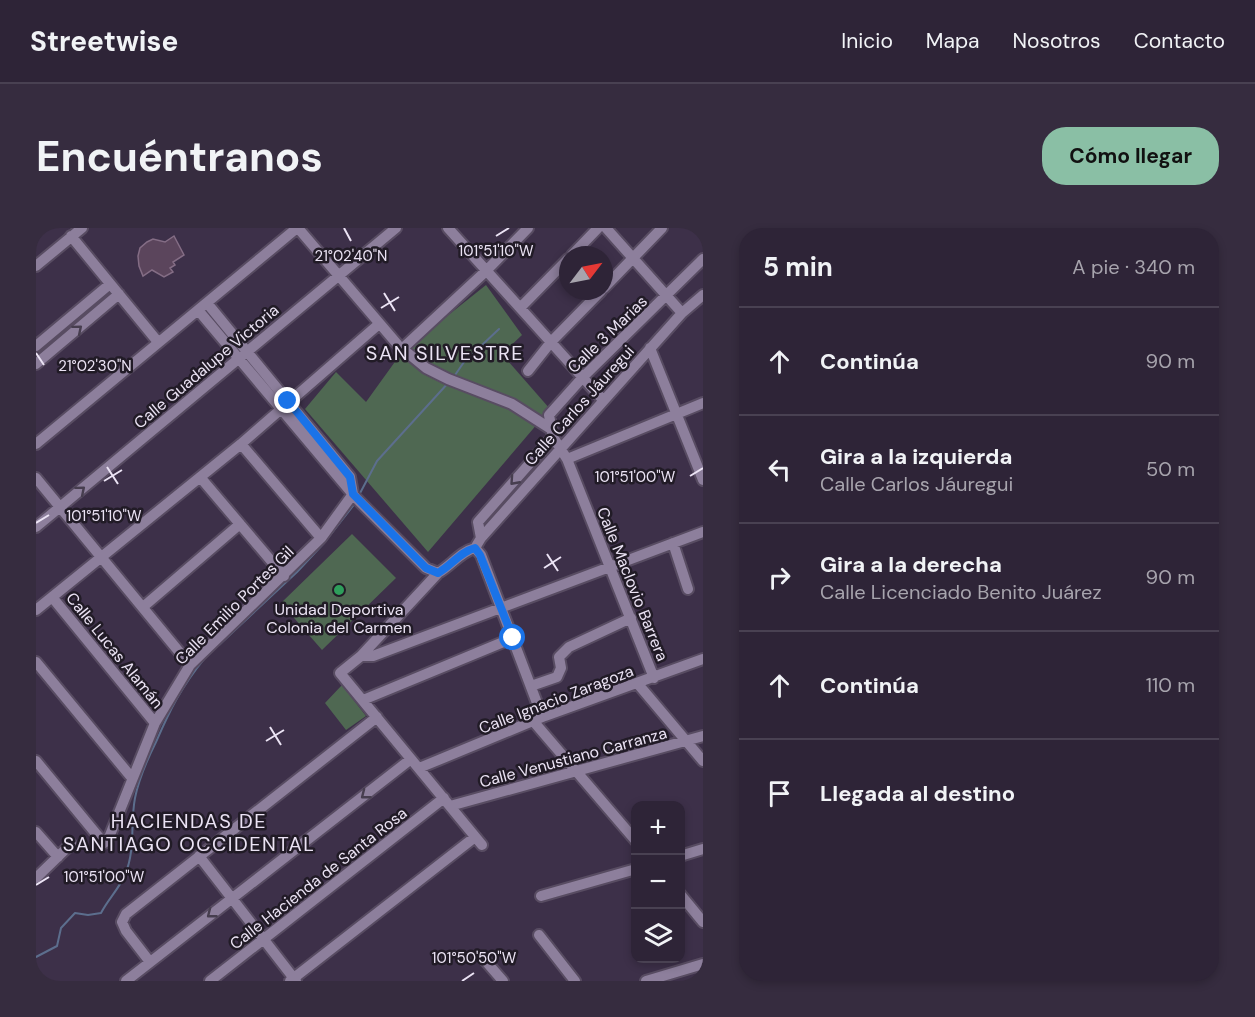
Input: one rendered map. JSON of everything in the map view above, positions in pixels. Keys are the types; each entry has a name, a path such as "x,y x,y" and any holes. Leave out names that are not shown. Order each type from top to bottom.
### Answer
{"street":[{"path":"36,266 82,228"},
{"path":"36,444 298,228 378,324 398,345 426,368 512,404 552,433"},
{"name":"Calle Guadalupe Victoria","path":"36,528 396,228"},
{"path":"448,228 603,400"},
{"path":"403,348 486,271 528,228"},
{"path":"581,246 598,228"},
{"path":"606,228 682,313"},
{"path":"613,279 662,228"},
{"path":"71,236 158,342"},
{"name":"Calle 3 Marias","path":"552,433 549,415 583,377 703,260"},
{"path":"520,308 559,268"},
{"path":"36,346 110,284"},
{"path":"36,364 119,294"},
{"name":"Calle Carlos Jáuregui","path":"363,700 340,673 361,656 438,573 451,566 465,551 475,548 481,538 603,400 682,313 703,295"},
{"path":"528,371 551,342 593,300"},
{"path":"203,306 284,405 354,496 426,568 438,573"},
{"path":"36,610 241,444 378,324"},
{"path":"650,348 703,480"},
{"path":"567,459 703,403"},
{"name":"Calle Carlos Jáuregui","path":"481,538 478,522 552,433"},
{"name":"Calle Maclovio Barrera","path":"552,433 567,459 654,678"},
{"path":"241,444 321,538"},
{"path":"200,477 284,576"},
{"path":"36,478 190,665"},
{"name":"Calle Emilio Portes Gil","path":"36,761 104,843 108,840 155,723 190,665 321,538 354,496"},
{"path":"143,607 240,524"},
{"path":"361,656 373,656 703,532"},
{"path":"673,543 688,589"},
{"path":"475,548 502,608 540,711 545,716"},
{"name":"Calle Lucas Alamán","path":"52,597 155,723"},
{"path":"531,686 557,677 561,668 559,657 569,647 632,618"},
{"path":"199,856 293,980 479,841 363,700 513,638"},
{"name":"Calle Ignacio Zaragoza","path":"419,768 545,716 703,659"},
{"path":"36,662 132,778"},
{"path":"638,684 703,761"},
{"path":"150,962 126,931 122,922 126,914 377,717"},
{"path":"534,722 631,835"},
{"name":"Calle Venustiano Carranza","path":"447,802 575,772 703,736"},
{"path":"126,981 411,759"},
{"name":"Calle Hacienda de Santa Rosa","path":"210,981 447,802"},
{"path":"36,832 58,857"},
{"path":"36,878 71,844"},
{"path":"684,855 703,849"},
{"path":"541,896 631,870"},
{"path":"685,899 703,922"},
{"path":"539,935 575,981"},
{"path":"483,958 503,981"},
{"path":"646,981 703,964"}],"green space":[{"path":"486,285 522,335 502,354 550,409 428,552 305,409 336,372 366,402 402,352"},
{"name":"Unidad Deportiva Colonia del Carmen","path":"352,534 396,578 322,650 281,603"},
{"path":"342,685 366,716 346,730 325,703"}],"building":[{"path":"174,236 184,255 173,262 175,265 170,268 173,272 164,277 152,270 143,276 139,266 140,248 153,239 165,242"}],"waterway":[{"path":"453,378 464,362 499,329"},
{"path":"358,497 377,461 449,382"},
{"path":"219,645 297,572 324,543 356,502"},
{"path":"36,957 57,946 61,928 75,913 88,915 101,913 123,880 132,846 134,808 141,776 166,719 189,679 204,659"}],"place":[{"name":"Unidad Deportiva Colonia del Carmen","path":"339,590"}],"district":[{"name":"SAN SILVESTRE","path":"445,353"},
{"name":"HACIENDAS DE SANTIAGO OCCIDENTAL","path":"189,832"}],"route":[{"path":"288,401 350,477 353,494 426,568 438,573 451,566 465,551 475,548 480,555 513,638"}]}
